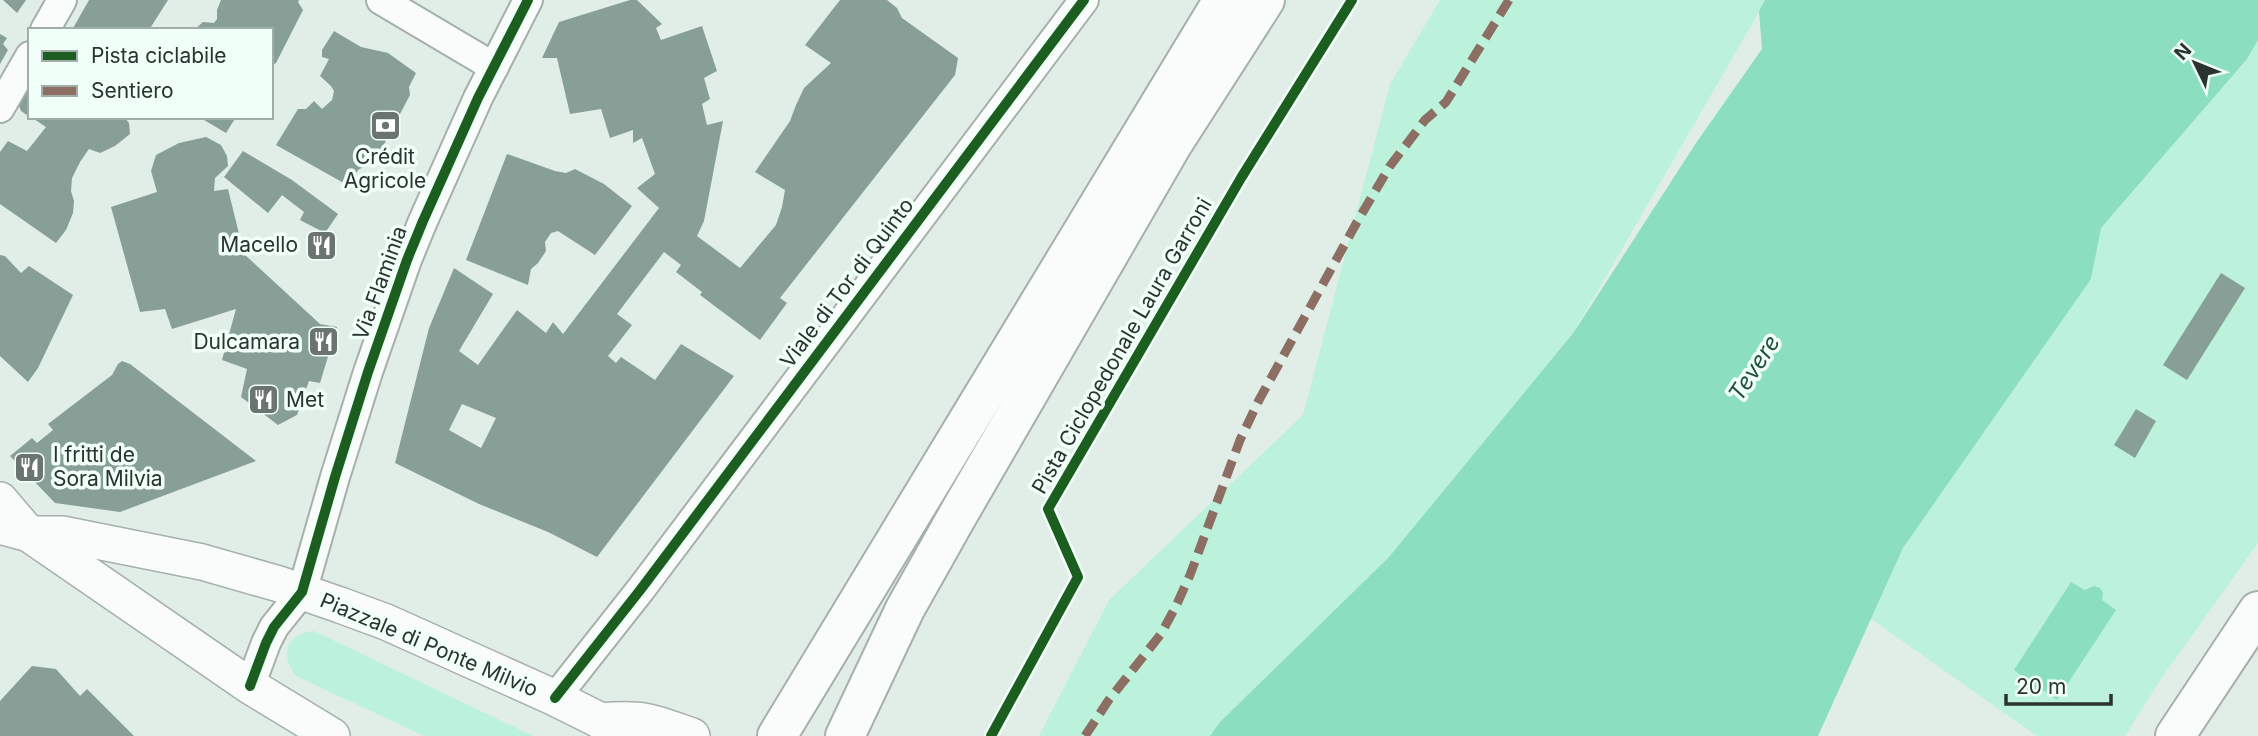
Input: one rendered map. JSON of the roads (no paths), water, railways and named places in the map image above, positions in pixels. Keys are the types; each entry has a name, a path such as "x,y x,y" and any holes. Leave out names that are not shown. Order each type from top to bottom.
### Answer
{"main road":[{"path":"777,736 1223,0"},
{"path":"845,736 905,609 949,531 1172,145 1265,0"},
{"path":"2175,736 2258,611"}],"street":[{"path":"46,28 62,0"},
{"path":"381,0 494,67"},
{"name":"Via Flaminia","path":"302,592 335,477 407,260 444,171 528,0"},
{"name":"Viale di Tor di Quinto","path":"641,589 1084,0"},
{"path":"0,108 28,60"},
{"path":"0,500 15,530 250,686 332,736"},
{"name":"Piazzale di Ponte Milvio","path":"15,530 62,534 202,562 302,592 386,622 555,698 607,731 629,718 647,720 692,736"},
{"name":"Piazzale di Ponte Milvio","path":"555,698 641,589"},
{"name":"Piazzale di Ponte Milvio","path":"250,686 265,643 274,627 302,592"}],"water":[{"name":"Tevere","path":"1765,0 2258,0 2258,40 2247,59 2101,228 2091,279 1903,548 1818,736 1210,736 1221,721 1389,557 1574,332 1696,143 1762,49 1759,11"},
{"path":"2071,582 2085,590 2094,586 2100,588 2103,593 2102,600 2116,610 2057,700 2045,691 2034,694 2027,691 2027,680 2014,670"}],"place":[{"name":"Crédit Agricole","path":"385,125"},
{"name":"Macello","path":"321,245"},
{"name":"Dulcamara","path":"323,342"},
{"name":"Met","path":"263,400"},
{"name":"I fritti de Sora Milvia","path":"30,467"}]}
